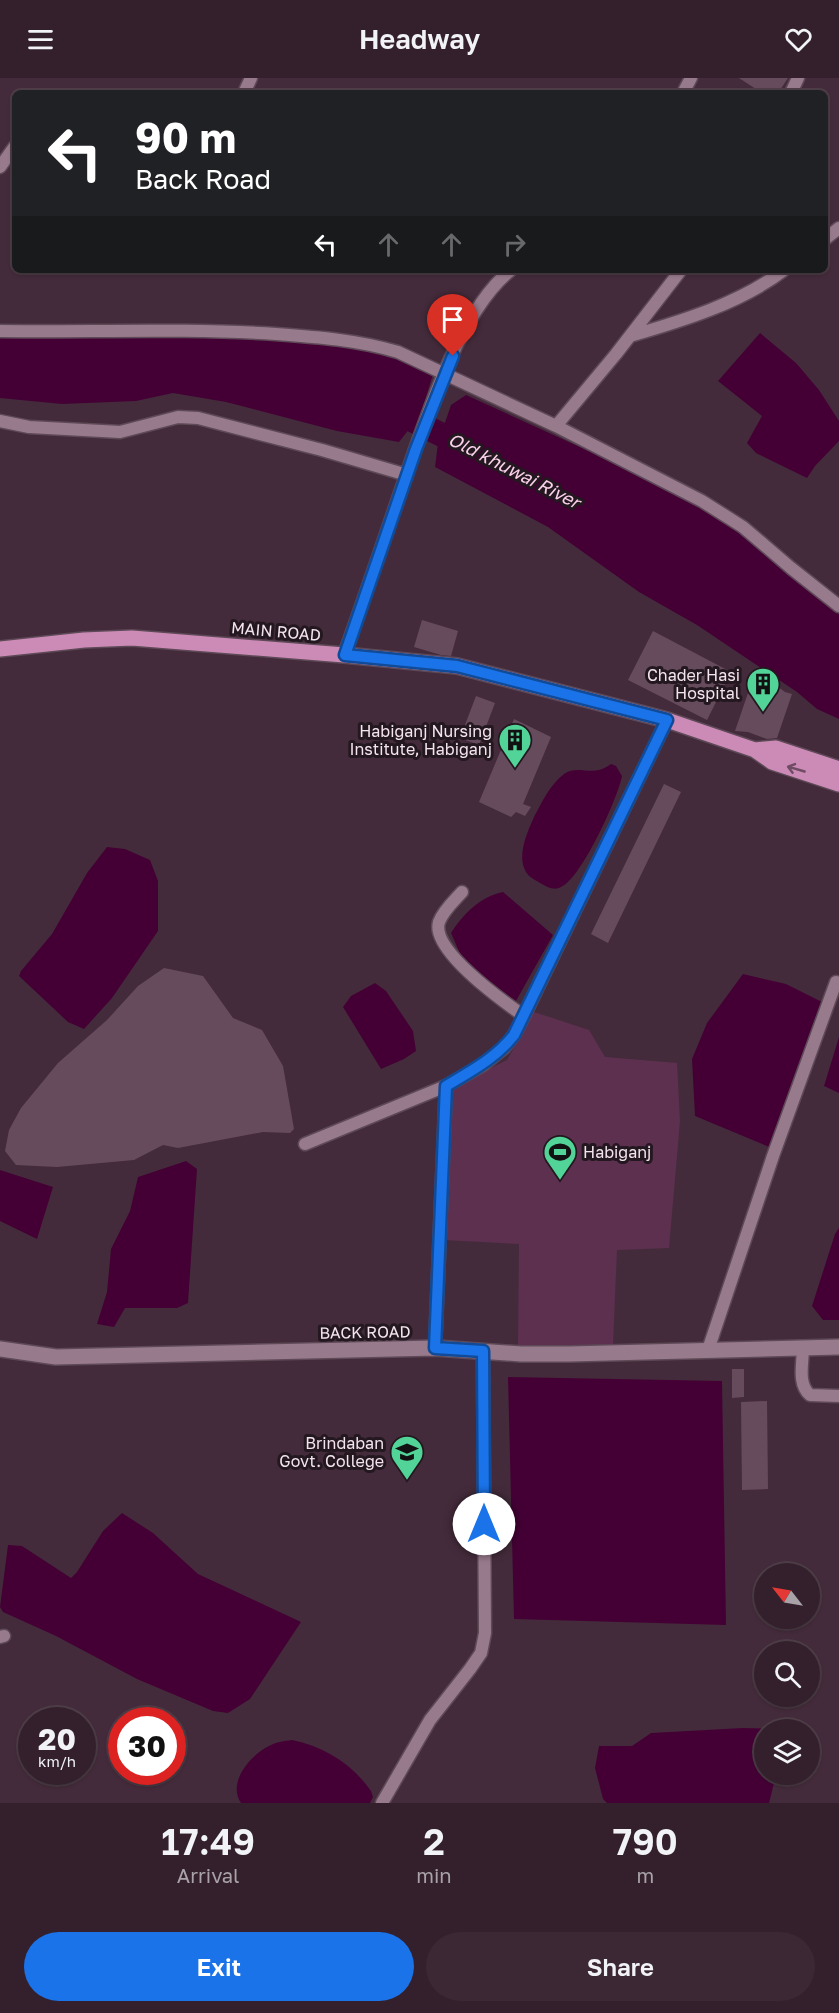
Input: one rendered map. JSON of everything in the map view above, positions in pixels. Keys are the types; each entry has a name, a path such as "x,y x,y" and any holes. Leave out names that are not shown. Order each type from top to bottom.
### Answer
{"main road":[{"name":"MAIN ROAD","path":"0,649 84,640 132,639 457,666 667,720 754,750 772,762 839,784"},
{"name":"MAIN ROAD","path":"754,750 776,748 839,769"}],"street":[{"path":"0,167 12,150"},
{"path":"345,655 444,374 483,298 508,273"},
{"path":"556,426 630,336 678,273"},
{"path":"630,336 679,322 721,305 780,273"},
{"path":"0,331 221,330 328,338 390,350 414,358 556,426 702,501 743,527 839,606"},
{"path":"0,421 29,427 120,432 178,417 198,418 407,475"},
{"path":"305,1144 446,1086 483,1065 504,1048 524,1016 667,720"},
{"path":"462,892 443,914 438,933 463,967 491,993 524,1016"},
{"path":"708,1350 773,1156 836,982"},
{"path":"435,1348 446,1086"},
{"path":"803,1347 802,1382 804,1390 810,1395 839,1396"},
{"name":"BACK ROAD","path":"0,1349 56,1357 435,1348 521,1354 569,1354 839,1347"},
{"path":"382,1803 430,1720 481,1653 485,1633 483,1351"}],"shaded area":[{"name":"Habiganj","path":"534,1012 589,1030 605,1057 677,1063 680,1121 669,1248 617,1250 613,1344 518,1351 519,1244 444,1240 445,1091 507,1060"}],"water":[{"path":"0,333 311,338 409,357 433,374 421,414 399,442 337,431 226,402 173,393 136,401 62,404 0,398"},
{"path":"760,333 796,363 819,390 839,421 839,441 807,478 756,453 747,443 762,416 718,381"},
{"path":"466,395 606,459 727,519 839,614 839,719 817,709 797,692 697,625 639,592 548,527 435,467 438,443 451,405"},
{"path":"611,764 616,766 622,776 619,787 598,837 578,869 569,881 553,889 532,878 523,866 524,843 544,798 564,774 577,770 599,770"},
{"path":"107,847 125,849 150,860 158,881 158,931 112,998 84,1029 68,1022 19,976 52,934 87,873"},
{"path":"503,892 553,935 516,1001 480,977 461,956 451,933 473,907 487,897"},
{"path":"743,974 786,984 830,1006 779,1151 695,1116 692,1059 707,1023"},
{"path":"375,983 386,991 413,1031 416,1051 381,1069 343,1007 351,996"},
{"path":"839,1037 839,1093 824,1086"},
{"path":"186,1161 197,1169 188,1303 177,1308 125,1308 114,1327 97,1324 107,1292 111,1249 130,1211 138,1177"},
{"path":"0,1170 53,1187 37,1239 0,1221"},
{"path":"839,1228 839,1320 823,1320 812,1306 835,1234"},
{"path":"508,1377 722,1381 726,1625 514,1619"},
{"path":"122,1513 153,1533 198,1574 301,1622 250,1699 228,1713 213,1711 137,1679 56,1636 3,1612 0,1607 8,1545 22,1546 71,1578 103,1531"},
{"path":"754,1728 754,1785 774,1785 769,1803 607,1803 603,1799 595,1768 599,1746 632,1746 651,1733"},
{"path":"292,1740 316,1747 346,1765 364,1781 371,1791 373,1797 370,1803 241,1803 237,1795 237,1787 248,1763 269,1746"}],"building":[{"path":"739,78 788,78 780,90 757,90"},
{"path":"422,620 458,631 451,656 414,647"},
{"path":"653,631 731,672 707,720 628,680"},
{"name":"Chader Hasi Hospital","path":"756,680 767,683 772,688 777,686 792,694 777,738 767,739 748,732 735,731 748,693 755,686"},
{"path":"476,696 495,703 479,745 460,738"},
{"name":"Habiganj Nursing Institute, Habiganj","path":"514,719 551,737 523,804 531,807 525,816 516,812 511,817 479,802"},
{"path":"664,784 681,792 608,943 591,934"},
{"path":"164,968 203,976 233,1018 262,1030 283,1066 294,1129 290,1133 263,1132 178,1148 163,1145 134,1160 57,1167 16,1165 5,1151 9,1130 21,1108 58,1063 107,1020 138,986"},
{"path":"732,1369 744,1369 744,1397 732,1398"},
{"path":"767,1401 768,1489 742,1490 741,1402"}],"waterway":[{"name":"Old khuwai River","path":"386,407 470,449"}],"place":[{"name":"Chader Hasi Hospital","path":"763,713"},
{"name":"Habiganj Nursing Institute, Habiganj","path":"515,769"},
{"name":"Habiganj","path":"560,1181"},
{"name":"Brindaban Govt. College","path":"407,1481"}],"route":[{"path":"453,356 416,449 345,655 457,666 667,720 514,1035 504,1048 483,1065 446,1086 435,1348 483,1351 484,1524"}]}
